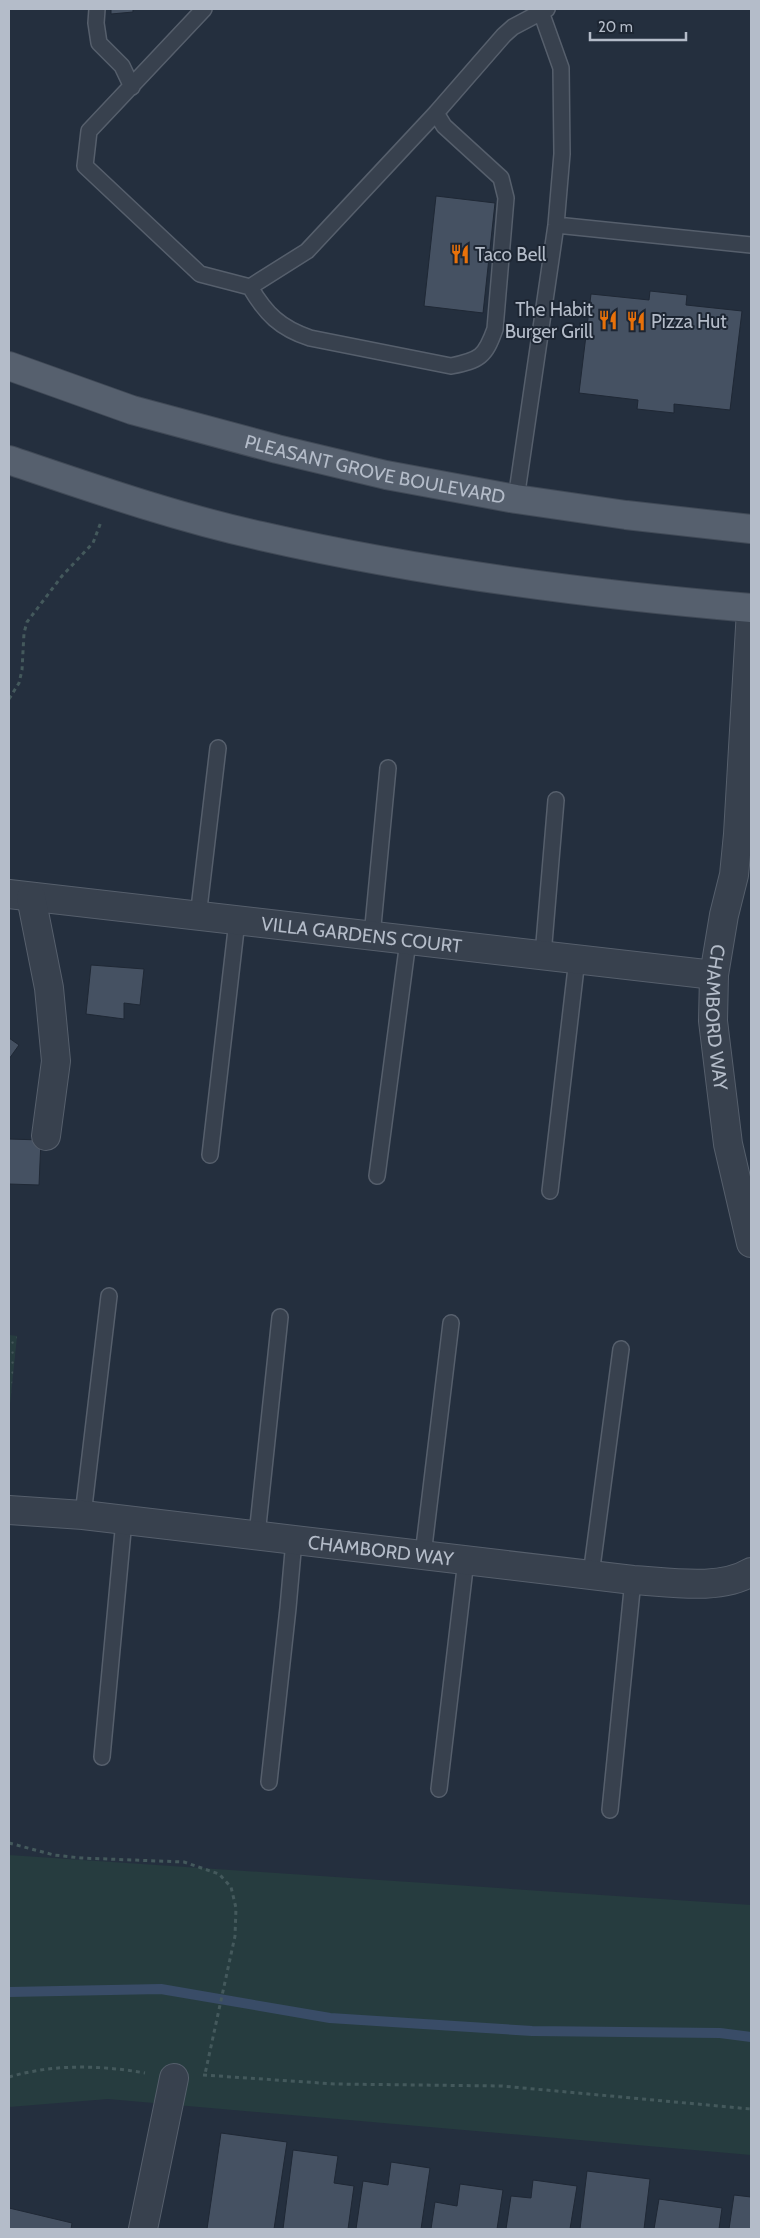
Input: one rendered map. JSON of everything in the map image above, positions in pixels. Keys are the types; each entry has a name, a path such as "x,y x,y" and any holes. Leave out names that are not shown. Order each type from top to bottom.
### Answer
{"main road":[{"name":"PLEASANT GROVE BOULEVARD","path":"9,366 132,410 277,449 386,475 516,499 626,515 751,529"},
{"path":"9,460 111,495 259,536 374,560 507,582 620,597 751,609"}],"street":[{"name":"CHAMBORD WAY","path":"751,609 734,875 724,915 714,975 713,1021 728,1144 751,1243"},
{"name":"VILLA GARDENS COURT","path":"20,896 714,975"},
{"path":"20,896 49,988 56,1061 46,1136"},
{"name":"CHAMBORD WAY","path":"9,1510 83,1515 633,1580 705,1584 742,1578 751,1572"},
{"path":"143,2229 174,2078"}],"lane":[{"path":"97,9 96,23 99,43 122,66 132,86"},
{"path":"204,9 90,131 85,166 200,274 250,287 264,310 293,332 310,338 451,366 472,361 488,350 495,329 506,198 501,178 444,126 436,113"},
{"path":"250,287 307,251 436,113 504,35 543,10 561,68 562,154 556,225 516,499"},
{"path":"556,225 751,245"},
{"path":"198,917 218,748"},
{"path":"372,936 388,768"},
{"path":"543,955 556,800"},
{"path":"210,1155 237,921"},
{"path":"377,1176 408,941"},
{"path":"550,1192 577,959"},
{"path":"83,1515 109,1296"},
{"path":"257,1535 280,1317"},
{"path":"423,1555 451,1323"},
{"path":"591,1575 621,1349"},
{"path":"102,1757 124,1520"},
{"path":"269,1782 294,1540"},
{"path":"439,1789 466,1560"},
{"path":"610,1810 633,1580"}],"path":[{"path":"9,699 19,684 24,633 27,622 62,576 93,543 111,495"},
{"path":"9,1843 54,1855 81,1858 184,1862 210,1869 219,1874 232,1887 236,1908 235,1936 205,2074"},
{"path":"9,2077 34,2070 83,2066 126,2070 174,2078 205,2074 335,2084 502,2086 751,2109"}],"green space":[{"path":"9,1335 17,1336 9,1414"},
{"path":"9,1855 751,1905 751,2155 108,2099 9,2107"}],"building":[{"path":"111,9 133,9 133,12 111,14"},
{"name":"Taco Bell","path":"436,196 495,203 483,313 424,306"},
{"path":"650,291 687,295 686,305 742,311 730,410 674,404 674,413 637,409 638,400 579,393 591,294 649,300"},
{"path":"91,965 144,969 140,1005 124,1003 124,1019 86,1014"},
{"path":"9,1038 19,1045 9,1059"},
{"path":"9,1139 41,1140 39,1185 9,1184"},
{"path":"221,2133 287,2142 274,2229 207,2229"},
{"path":"293,2150 338,2156 334,2183 354,2186 348,2229 283,2229"},
{"path":"391,2162 430,2168 421,2229 356,2229 363,2181 388,2185"},
{"path":"587,2171 650,2179 644,2229 580,2229"},
{"path":"533,2180 577,2186 570,2229 506,2229 511,2196 531,2198"},
{"path":"460,2184 503,2190 497,2229 431,2229 435,2202 457,2206"},
{"path":"734,2195 751,2197 751,2229 729,2229"},
{"path":"659,2199 722,2208 719,2229 654,2229"},
{"path":"9,2208 72,2223 71,2229 9,2229"}],"waterway":[{"path":"9,1992 161,1989 330,2018 532,2031 720,2033 751,2037"}],"place":[{"name":"Taco Bell","path":"460,254"},
{"name":"The Habit Burger Grill","path":"608,320"},
{"name":"Pizza Hut","path":"636,321"}]}
